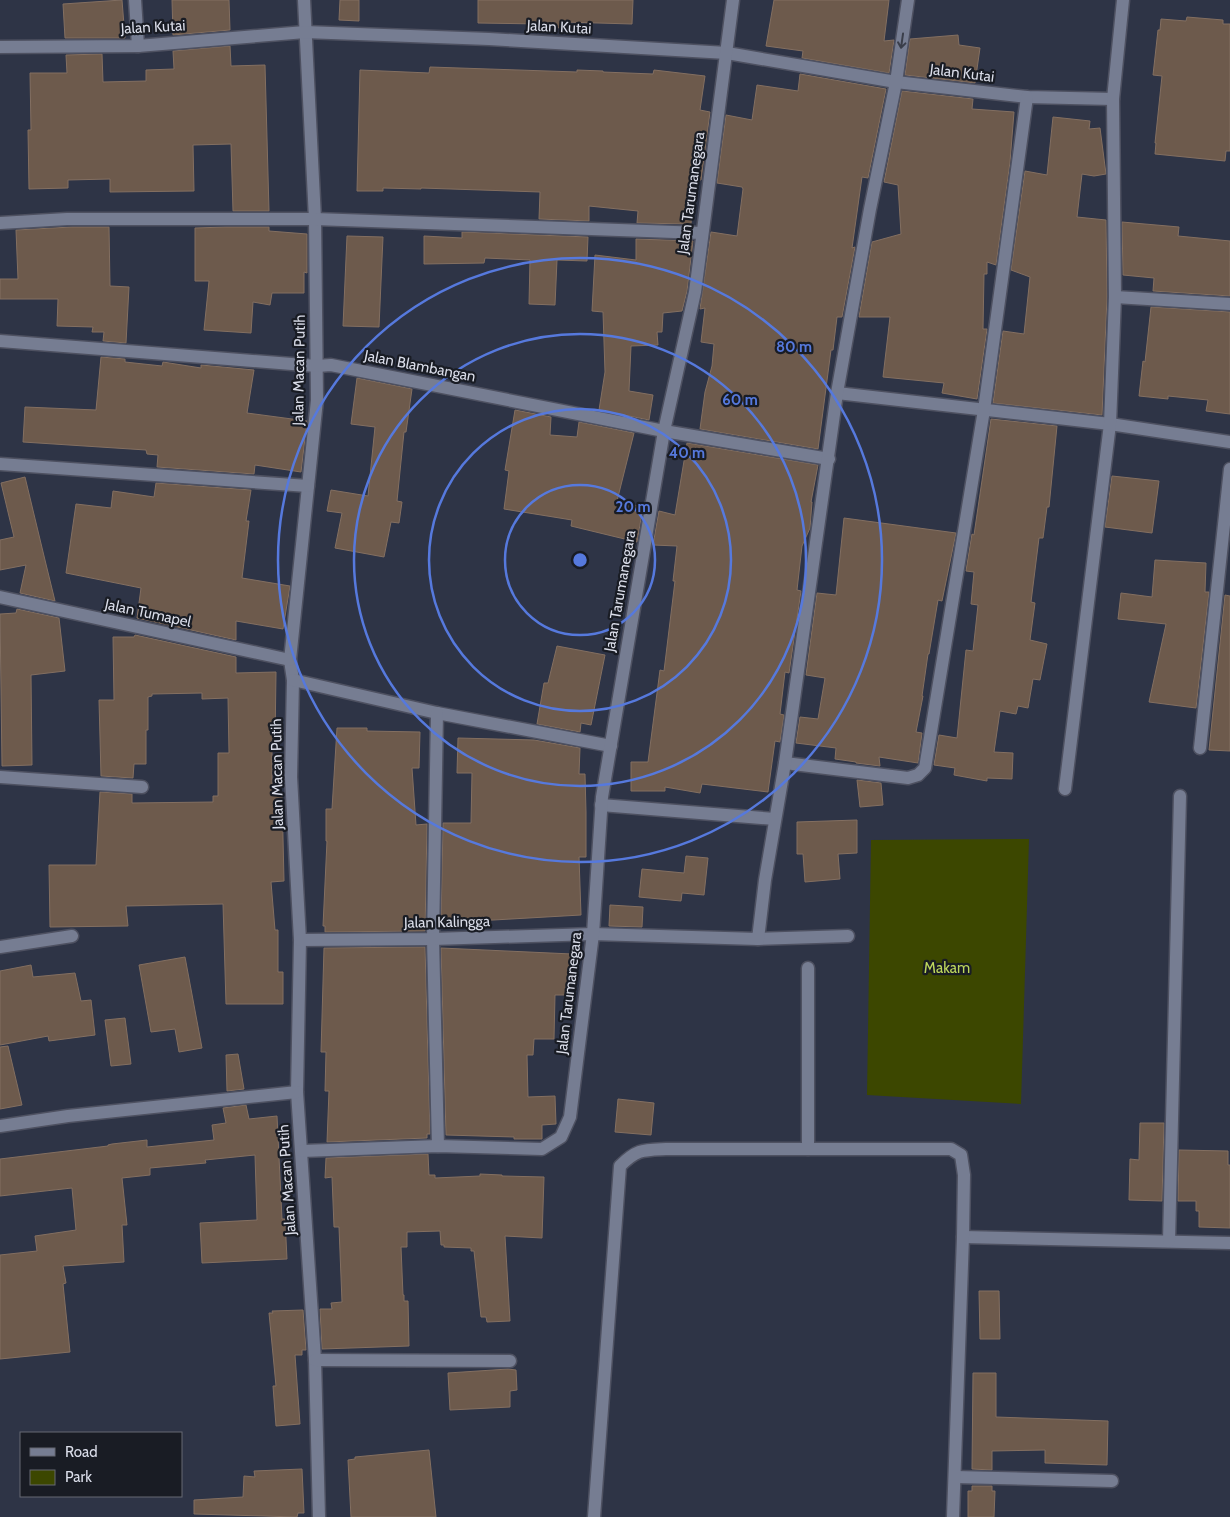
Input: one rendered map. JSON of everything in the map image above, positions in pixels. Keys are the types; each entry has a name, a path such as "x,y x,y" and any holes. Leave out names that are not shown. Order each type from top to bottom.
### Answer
{"street":[{"path":"135,0 138,46"},
{"name":"Jalan Macan Putih","path":"304,0 315,219 317,400 290,660 293,680 291,777 300,940 297,1092 315,1360 319,1517"},
{"name":"Jalan Tarumanegara","path":"438,1146 542,1149 561,1137 570,1117 593,934 601,805 664,431 695,292 733,0"},
{"path":"758,940 774,819 785,763 794,688 829,459 837,393 870,209 896,82 908,0"},
{"path":"1065,789 1110,424 1115,297 1113,99 1123,0"},
{"name":"Jalan Kutai","path":"0,47 138,46 305,32 489,39 727,53 896,82 1027,97 1113,99"},
{"path":"785,763 908,778 918,775 926,768 984,410 1027,97"},
{"path":"0,224 67,220 315,219 702,233"},
{"path":"1115,297 1230,304"},
{"name":"Jalan Blambangan","path":"0,341 317,366 331,364 664,431 829,459"},
{"path":"837,393 1110,424 1230,442"},
{"path":"0,464 308,486"},
{"path":"1200,748 1230,469"},
{"name":"Jalan Tumapel","path":"0,597 290,660"},
{"path":"293,680 436,713 611,746"},
{"path":"302,1151 438,1146 434,939 436,713"},
{"path":"0,776 142,787"},
{"path":"1169,1241 1180,796"},
{"path":"601,805 774,819"},
{"name":"Jalan Kalingga","path":"300,940 434,939 593,934 758,940 848,936"},
{"path":"0,947 72,936"},
{"path":"808,968 808,1149"},
{"path":"0,1126 68,1116 297,1092"},
{"path":"594,1517 620,1166 632,1154 644,1150 808,1149 951,1149 961,1155 964,1175 963,1236 953,1517"},
{"path":"963,1236 1230,1243"},
{"path":"315,1360 510,1361"},
{"path":"955,1477 1112,1481"}],"green space":[{"name":"Makam","path":"1029,839 1021,1104 867,1095 871,840"}],"building":[{"path":"122,0 125,38 65,38 63,4"},
{"path":"172,0 229,0 230,30 173,35"},
{"path":"340,0 359,0 359,21 339,20"},
{"path":"478,0 633,0 632,24 564,22 564,28 540,27 540,24 478,23"},
{"path":"774,0 889,0 884,41 894,40 889,73 802,58 803,51 766,46"},
{"path":"1187,17 1223,20 1223,24 1230,24 1230,151 1226,151 1225,161 1155,154 1162,76 1153,75 1158,30 1160,30 1161,19 1186,21"},
{"path":"958,35 959,45 980,48 975,83 905,75 910,39"},
{"path":"230,46 231,66 265,65 269,211 233,211 231,144 193,145 194,191 110,192 110,179 68,180 68,188 29,189 28,130 31,130 30,73 67,73 66,55 102,54 103,82 146,81 146,70 174,69 173,51"},
{"path":"430,67 577,72 577,70 653,74 654,70 705,76 700,110 710,112 701,180 694,179 691,224 637,223 638,211 589,206 589,221 539,219 540,192 421,188 383,188 383,191 357,191 360,70 429,73"},
{"path":"800,74 886,89 868,178 862,177 852,248 855,247 842,317 837,317 818,449 700,429 705,392 712,366 714,344 701,342 705,308 700,309 711,232 737,236 743,189 742,187 717,183 726,115 752,120 757,85 798,91"},
{"path":"902,91 973,99 972,109 1014,112 1010,162 996,265 987,262 987,274 984,274 983,329 987,329 977,399 942,393 944,383 883,377 890,317 859,317 872,242 901,234 898,185 884,182"},
{"path":"1053,117 1090,121 1089,129 1100,128 1106,174 1094,176 1082,174 1077,217 1106,220 1107,297 1102,415 993,403 1003,331 1024,334 1030,277 1011,270 1025,171 1047,175"},
{"path":"1122,222 1179,227 1178,236 1230,241 1230,296 1153,291 1154,278 1123,275"},
{"path":"109,227 110,286 129,287 126,343 103,341 104,332 92,332 93,327 57,326 58,299 0,299 0,279 18,279 16,230"},
{"path":"269,227 269,231 307,234 307,273 304,272 304,293 272,293 270,305 253,302 251,333 204,330 209,281 195,281 195,228"},
{"path":"462,232 588,237 587,261 557,260 555,305 529,304 530,260 485,258 484,263 424,264 424,236 462,238"},
{"path":"347,236 383,237 379,327 343,326"},
{"path":"636,239 693,241 687,291 682,311 663,313 662,332 657,332 658,345 631,346 629,391 653,395 649,420 599,410 605,372 603,312 592,311 595,255 636,260"},
{"path":"1151,307 1230,312 1230,414 1206,411 1208,400 1168,396 1168,399 1139,396"},
{"path":"101,357 125,359 125,362 162,366 163,362 201,368 201,365 254,370 247,413 307,421 301,472 255,465 254,474 157,467 158,455 147,454 146,450 23,442 25,407 96,410"},
{"path":"357,378 412,389 406,432 404,432 397,501 402,502 399,523 391,522 384,557 335,548 342,513 327,511 331,490 368,496 375,427 351,424"},
{"path":"515,410 551,417 550,435 577,437 579,422 634,433 617,501 643,507 637,542 571,526 572,520 504,509 509,471 505,470"},
{"path":"991,419 1057,426 1049,507 1047,507 1043,538 1039,538 1031,602 1035,603 1030,640 1047,644 1040,680 1033,679 1028,708 1018,706 1016,714 1000,711 994,752 1013,753 1012,779 987,778 987,781 954,775 955,768 934,765 939,735 957,738 966,650 973,651 978,605 971,604 974,572 966,571 972,534 974,535"},
{"path":"687,443 818,465 811,502 810,528 802,546 797,590 801,591 789,673 785,672 780,714 784,715 780,742 775,741 768,792 702,784 700,793 665,787 665,791 631,791 631,762 648,762 660,670 664,671 675,581 673,581 677,546 653,545 659,511 675,515"},
{"path":"1112,476 1159,481 1152,533 1105,527"},
{"path":"25,477 55,601 20,593 26,565 0,570 0,540 14,537 1,483"},
{"path":"156,483 251,490 246,521 249,521 242,578 290,586 283,629 236,621 236,640 137,618 141,588 66,573 76,504 111,508 113,491 154,497"},
{"path":"844,518 956,533 942,601 938,600 928,654 916,732 922,733 918,763 879,757 880,766 856,763 835,759 836,748 796,743 800,717 818,719 825,678 806,675 817,593 836,595"},
{"path":"1155,560 1206,563 1205,592 1209,592 1196,708 1149,702 1166,624 1118,619 1121,593 1152,597"},
{"path":"1225,595 1230,596 1230,751 1209,750"},
{"path":"17,609 59,618 65,671 31,675 32,765 2,766 0,614 16,613"},
{"path":"135,635 236,657 236,673 276,672 275,744 272,744 272,795 282,795 284,881 271,882 275,930 278,930 278,972 283,972 283,1004 226,1004 223,904 126,906 128,926 50,927 49,865 96,865 100,792 132,794 132,803 213,802 213,796 218,796 218,753 229,753 228,698 202,699 202,693 152,694 152,696 148,697 146,764 134,764 133,778 101,776 99,700 114,700 113,637 134,637"},
{"path":"557,646 605,655 591,725 581,723 580,732 537,724 544,683 548,683"},
{"path":"337,728 367,728 367,731 420,732 419,768 412,768 416,825 427,824 425,931 325,932 325,926 323,926 327,841 326,809 332,809"},
{"path":"458,738 534,740 580,748 579,774 585,774 586,812 586,857 579,857 581,915 441,923 443,823 471,823 472,773 457,773"},
{"path":"857,780 881,783 883,805 860,807"},
{"path":"857,820 857,853 838,854 840,879 805,882 803,854 797,854 797,822"},
{"path":"686,856 708,858 704,895 682,893 681,901 639,897 642,869 684,873"},
{"path":"610,905 643,907 642,927 609,926"},
{"path":"425,947 430,1134 427,1134 427,1138 327,1142 329,1091 325,1091 326,1052 321,1052 324,948"},
{"path":"441,948 572,954 570,992 565,992 565,995 555,995 554,1039 534,1039 533,1055 527,1055 528,1097 555,1096 556,1124 542,1125 542,1139 446,1135"},
{"path":"185,957 202,1048 179,1052 175,1029 151,1032 139,965"},
{"path":"31,965 33,977 75,973 81,1001 91,1000 95,1035 49,1041 48,1036 0,1045 0,971"},
{"path":"125,1018 131,1064 111,1066 105,1020"},
{"path":"8,1046 22,1105 0,1109 0,1047"},
{"path":"238,1054 244,1089 227,1091 226,1055"},
{"path":"618,1099 654,1103 651,1135 615,1132"},
{"path":"246,1105 249,1119 277,1116 282,1219 285,1219 287,1259 202,1263 200,1223 257,1220 255,1155 205,1160 206,1163 150,1168 150,1175 122,1178 127,1225 122,1225 124,1262 63,1266 66,1283 63,1284 70,1352 0,1359 0,1255 37,1251 35,1236 76,1230 72,1188 0,1196 0,1159 147,1140 147,1147 214,1140 212,1125 226,1123 223,1108"},
{"path":"1140,1123 1164,1123 1162,1201 1129,1200 1130,1159 1139,1160"},
{"path":"1179,1150 1228,1151 1228,1165 1230,1165 1230,1228 1199,1227 1199,1211 1196,1211 1196,1201 1178,1201"},
{"path":"428,1154 429,1175 435,1175 435,1178 480,1176 480,1174 544,1177 542,1238 505,1236 510,1321 487,1322 486,1317 481,1317 474,1251 471,1251 471,1248 444,1247 444,1245 441,1245 440,1231 407,1232 407,1247 401,1247 403,1295 404,1301 408,1301 409,1346 322,1349 320,1309 332,1309 331,1303 342,1302 339,1227 334,1227 332,1177 325,1178 326,1158"},
{"path":"979,1291 999,1291 1000,1339 980,1339"},
{"path":"303,1310 306,1350 302,1350 302,1355 295,1355 300,1424 276,1426 273,1386 276,1386 269,1313 273,1313 272,1311"},
{"path":"516,1370 517,1390 510,1391 510,1407 450,1410 448,1373"},
{"path":"973,1373 996,1373 996,1417 1108,1421 1107,1465 1045,1463 1045,1450 992,1451 992,1470 972,1469"},
{"path":"429,1450 436,1517 351,1517 348,1460 355,1459 355,1457"},
{"path":"302,1469 304,1513 298,1513 297,1517 194,1514 194,1500 243,1497 244,1476 255,1477 254,1471"},
{"path":"972,1486 992,1486 992,1491 995,1491 994,1517 968,1517 968,1491 972,1491"}]}
